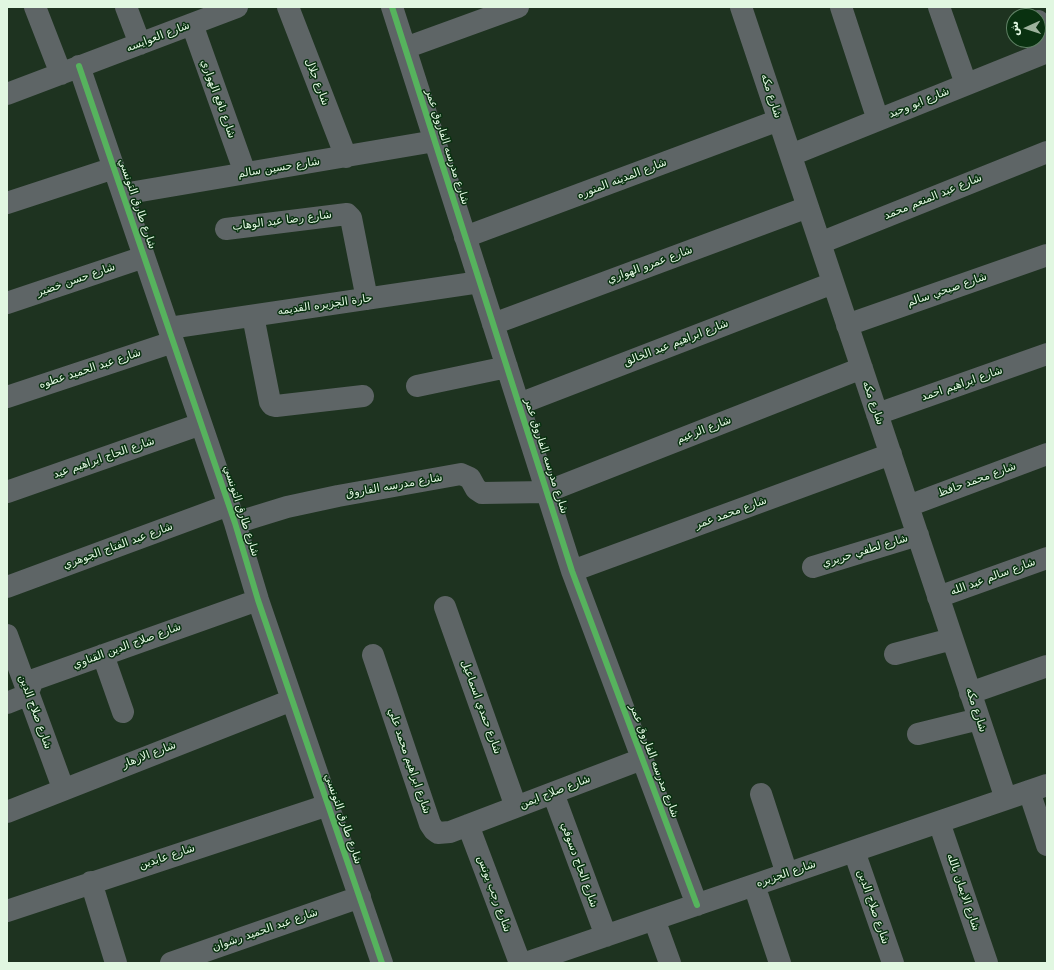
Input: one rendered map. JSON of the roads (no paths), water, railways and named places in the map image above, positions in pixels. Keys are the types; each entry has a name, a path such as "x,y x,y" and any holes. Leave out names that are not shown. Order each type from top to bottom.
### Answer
{"street":[{"name":"شارع طارق التونسي","path":"35,7 70,70 114,168 232,514 258,600 382,963"},
{"path":"126,7 140,44"},
{"name":"شارع جلال","path":"288,7 346,157"},
{"name":"شارع مدرسه الفاروق عمر","path":"392,7 572,571 697,904"},
{"path":"405,48 518,7"},
{"name":"شارع مكه","path":"741,7 1006,799"},
{"path":"841,7 878,120"},
{"path":"939,7 966,84"},
{"name":"شارع العوايسه","path":"7,94 192,24 229,8"},
{"name":"شارع نافع الهواري","path":"192,24 245,173"},
{"name":"شارع ابو وحيد","path":"790,155 1047,52"},
{"name":"شارع المدينه المنوره","path":"465,237 779,120"},
{"name":"شارع حسين سالم","path":"123,194 435,141"},
{"name":"شارع عبد المنعم محمد","path":"820,243 1047,152"},
{"path":"7,203 114,168"},
{"name":"شارع عمرو الهواري","path":"493,324 808,207"},
{"name":"شارع رضا عبد الوهاب","path":"226,229 347,214 351,218 367,299"},
{"name":"شارع صبحي سالم","path":"847,325 1047,255"},
{"name":"شارع حسن خضير","path":"7,303 144,257"},
{"name":"حارة الجزيره القديمه","path":"171,335 254,316 480,282"},
{"name":"شارع ابراهيم عبد الخالق","path":"519,404 833,283"},
{"path":"254,316 270,402 272,405 276,406 363,396"},
{"name":"شارع عبد الحميد عطوه","path":"7,397 171,335"},
{"name":"شارع ابراهيم احمد","path":"877,414 1047,354"},
{"path":"416,386 507,366"},
{"name":"شارع الزعيم","path":"546,492 862,368"},
{"name":"شارع الحاج ابراهيم عيد","path":"7,492 201,424"},
{"name":"شارع محمد عمر","path":"572,571 891,454"},
{"name":"شارع محمد حافظ","path":"908,506 1047,454"},
{"name":"شارع مدرسه الفاروق","path":"232,514 287,507 461,474 470,478 476,490 482,493 546,492"},
{"name":"شارع عبد الفتاح الجوهري","path":"7,587 232,514"},
{"name":"شارع لطفي حريري","path":"813,567 918,535"},
{"name":"شارع سالم عبد الله","path":"938,597 1047,558"},
{"name":"شارع صلاح الدين القناوي","path":"7,703 28,693 30,684 33,680 258,600"},
{"name":"شارع حمدي اسماعيل","path":"445,607 516,807"},
{"name":"شارع صلاح الدين","path":"7,635 63,788"},
{"path":"895,654 952,639"},
{"path":"103,655 123,712"},
{"name":"شارع ابراهيم محمد علي","path":"373,656 434,830 438,833 444,834 468,825"},
{"path":"970,693 1047,666"},
{"name":"شارع الازهار","path":"7,812 63,788 292,700"},
{"path":"918,734 979,719"},
{"name":"شارع صلاح ايمن","path":"468,825 642,759"},
{"path":"1038,788 1047,845"},
{"name":"شارع الجزيره","path":"526,963 562,957 606,936 1038,788"},
{"name":"شارع الحاج دسوقي","path":"553,794 606,936"},
{"path":"761,794 787,874"},
{"name":"شارع عابدين","path":"7,911 328,805"},
{"name":"شارع الايمان بالله","path":"939,822 987,963"},
{"name":"شارع رجب يونس","path":"468,825 520,963"},
{"name":"شارع صلاح الدين","path":"854,851 893,963"},
{"path":"91,882 116,963"},
{"path":"754,885 780,963"},
{"name":"شارع عبد الحميد رشوان","path":"171,963 360,897"},
{"path":"654,919 670,963"}]}
